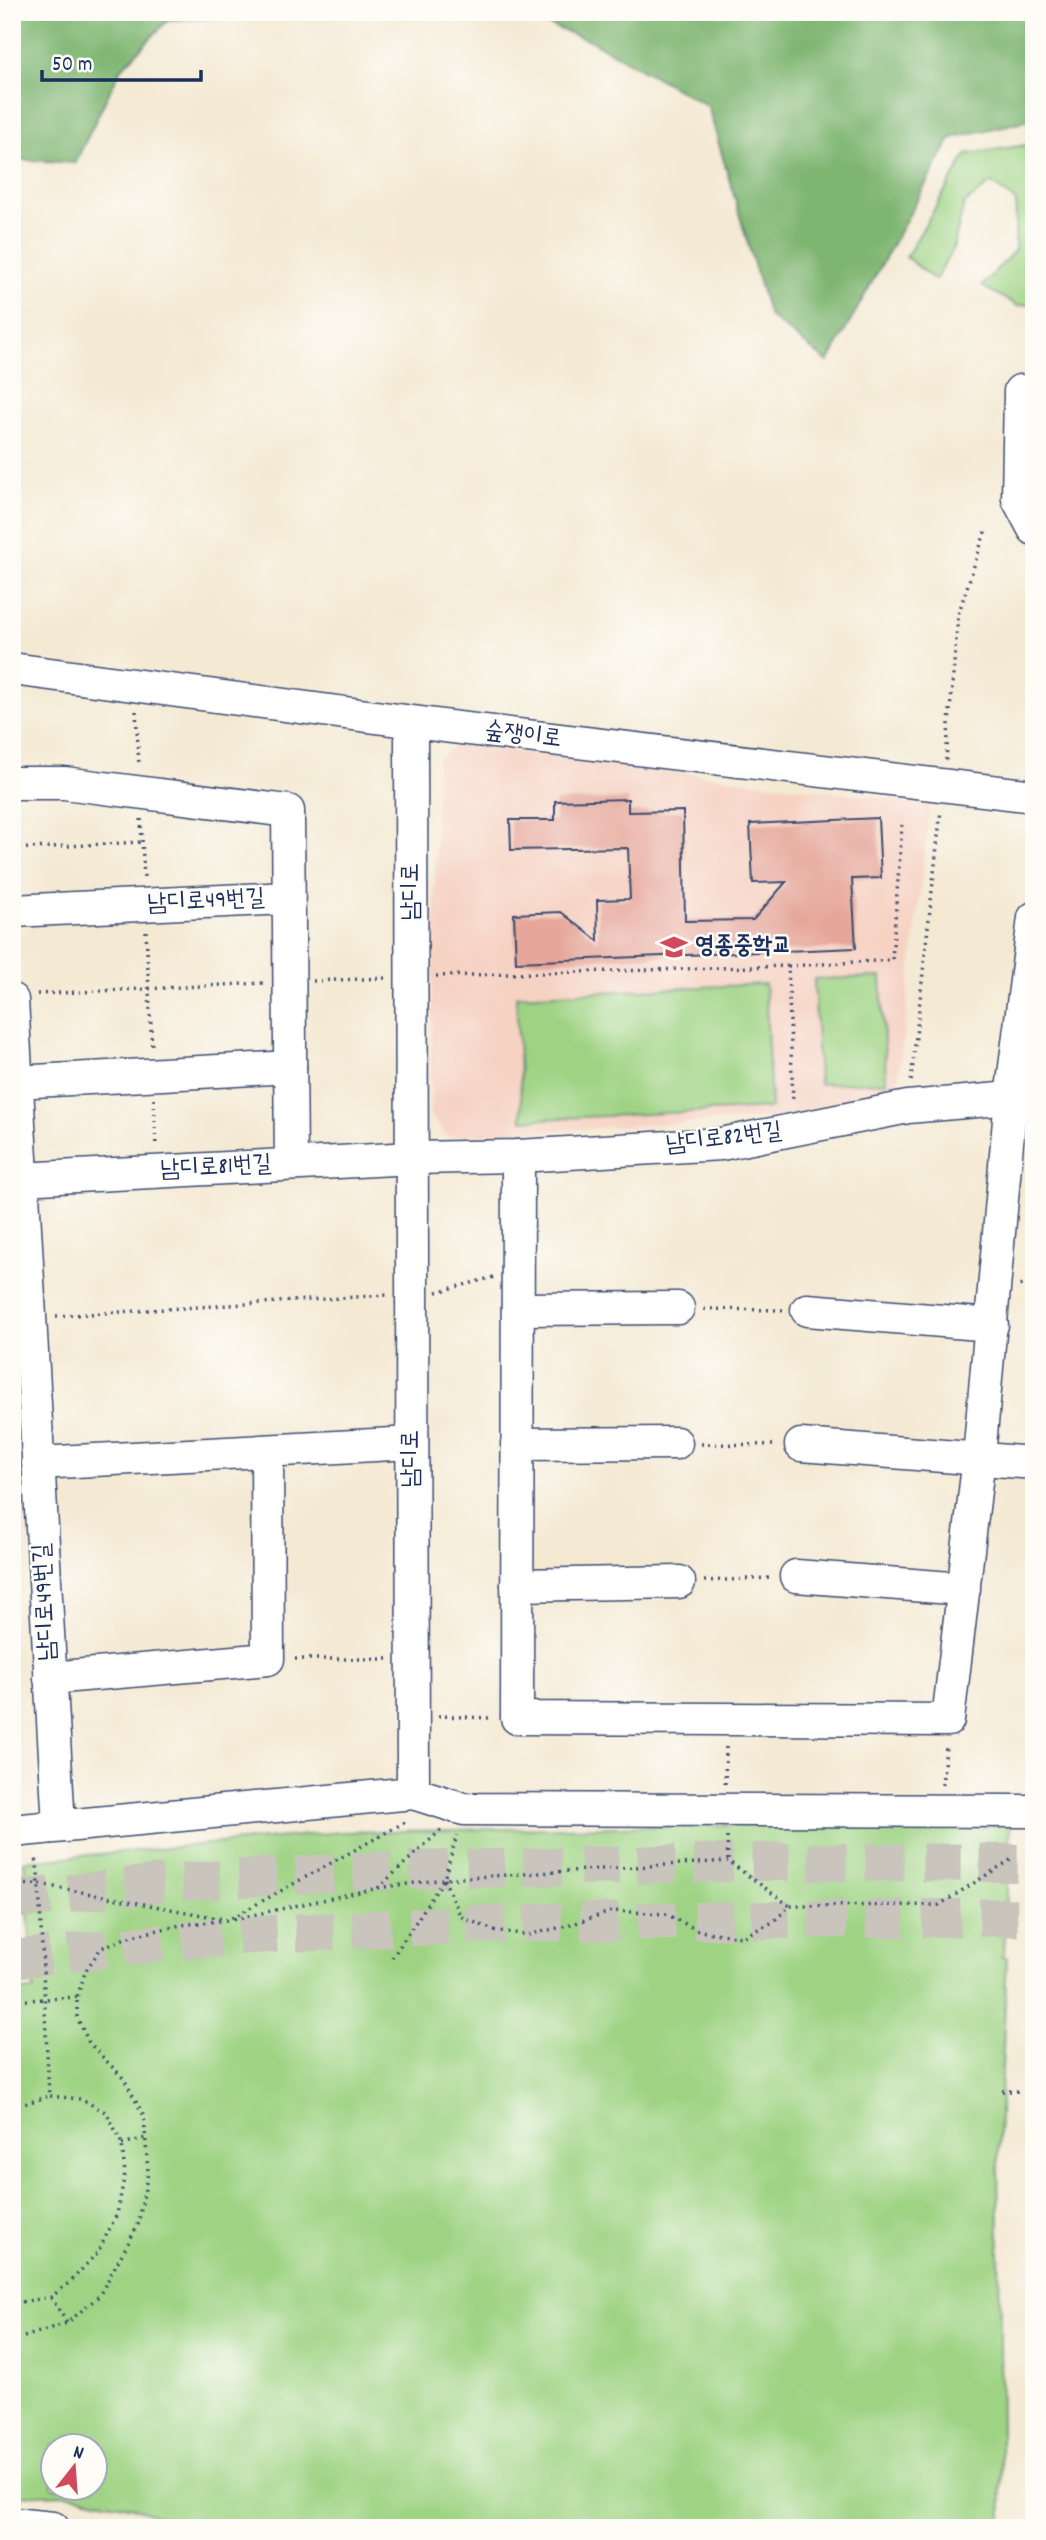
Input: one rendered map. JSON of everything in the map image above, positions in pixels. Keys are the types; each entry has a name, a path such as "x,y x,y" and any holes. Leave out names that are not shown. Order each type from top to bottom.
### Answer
{"street":[{"path":"1020,390 1018,499 1034,529"},
{"name":"숲쟁이로","path":"12,669 411,723 1034,796"},
{"name":"남디로","path":"411,723 412,1715 439,1801"},
{"name":"남디로49번길","path":"12,783 64,783 288,811 288,898 12,911"},
{"path":"288,898 291,1164"},
{"path":"518,1156 517,1718 948,1720 992,1325 1022,1099 1034,918"},
{"name":"남디로49번길","path":"19,997 16,1082 50,1678 35,1828"},
{"path":"16,1082 290,1067"},
{"name":"남디로82번길","path":"412,1158 518,1156 721,1144 908,1107 1022,1099"},
{"name":"남디로81번길","path":"21,1179 412,1158"},
{"path":"518,1308 678,1308"},
{"path":"807,1310 992,1325"},
{"path":"38,1463 412,1443"},
{"path":"517,1444 676,1443"},
{"path":"801,1445 1034,1463"},
{"path":"50,1678 268,1659 267,1451"},
{"path":"796,1576 964,1589"},
{"path":"517,1585 679,1582"},
{"path":"35,1828 439,1801 1034,1811"},
{"path":"12,2524 53,2528"}],"path":[{"path":"908,1107 944,786 958,615 986,529"},
{"path":"301,981 788,966 892,960 902,825"},
{"path":"12,849 142,842"},
{"path":"788,966 794,1130"},
{"path":"19,997 273,983"},
{"path":"29,1318 437,1292 518,1270"},
{"path":"678,1308 807,1310"},
{"path":"676,1443 801,1445"},
{"path":"679,1582 796,1576"},
{"path":"268,1659 412,1659"},
{"path":"412,1715 517,1718"},
{"path":"940,1811 948,1720"},
{"path":"439,1801 444,1879 461,1917 493,1930 528,1935 613,1911 666,1914 699,1931 742,1937 773,1922 790,1906 939,1905 1012,1859"},
{"path":"378,1888 439,1801"},
{"path":"12,1885 39,1884 228,1920 439,1801"},
{"path":"35,1828 49,2096"},
{"path":"24,2337 67,2323 99,2296 138,2225 148,2172 144,2116 124,2080 89,2043 77,2017 77,1997 86,1970 101,1948 141,1934 181,1925 228,1920 378,1888 444,1879 728,1861"},
{"path":"392,1958 444,1879"},
{"path":"12,2001 77,1997"},
{"path":"1002,2091 1018,2091"},
{"path":"12,2108 49,2096 81,2098 107,2113 122,2144 125,2174 117,2214 97,2252 51,2297 22,2302"},
{"path":"122,2144 146,2138"},
{"path":"51,2297 67,2323"}],"shaded area":[{"name":"영종중학교","path":"457,744 930,804 897,1091 785,1117 448,1137 430,1116 437,759"}],"green space":[{"path":"12,12 264,12 254,16 168,20 120,70 75,163 12,159"},
{"path":"513,12 1034,12 1034,119 951,138 828,362 769,316 708,106 589,40"},
{"path":"1034,144 1034,303 1018,306 982,286 1015,250 1016,201 991,183 964,204 953,249 935,280 906,257 967,154"},
{"path":"881,977 886,1082 819,1084 814,979"},
{"path":"765,984 771,1108 522,1120 516,996"},
{"path":"726,1825 1010,1825 1004,1956 1000,1956 1007,1957 998,2159 1002,2528 193,2528 133,2507 108,2502 108,2432 38,2432 38,2495 12,2496 12,1992 34,1990 24,1861 341,1832"}],"building":[{"path":"628,799 628,812 683,811 685,921 753,920 786,882 753,883 750,824 878,818 881,878 852,879 856,948 516,962 514,914 561,912 598,941 597,900 630,899 628,848 511,850 510,820 555,820 555,801"}],"tunnel":[{"path":"12,1900 162,1883 366,1871 755,1862 1034,1863"},
{"path":"12,1959 229,1936 502,1923 1034,1917"}],"place":[{"name":"영종중학교","path":"674,947"}]}
